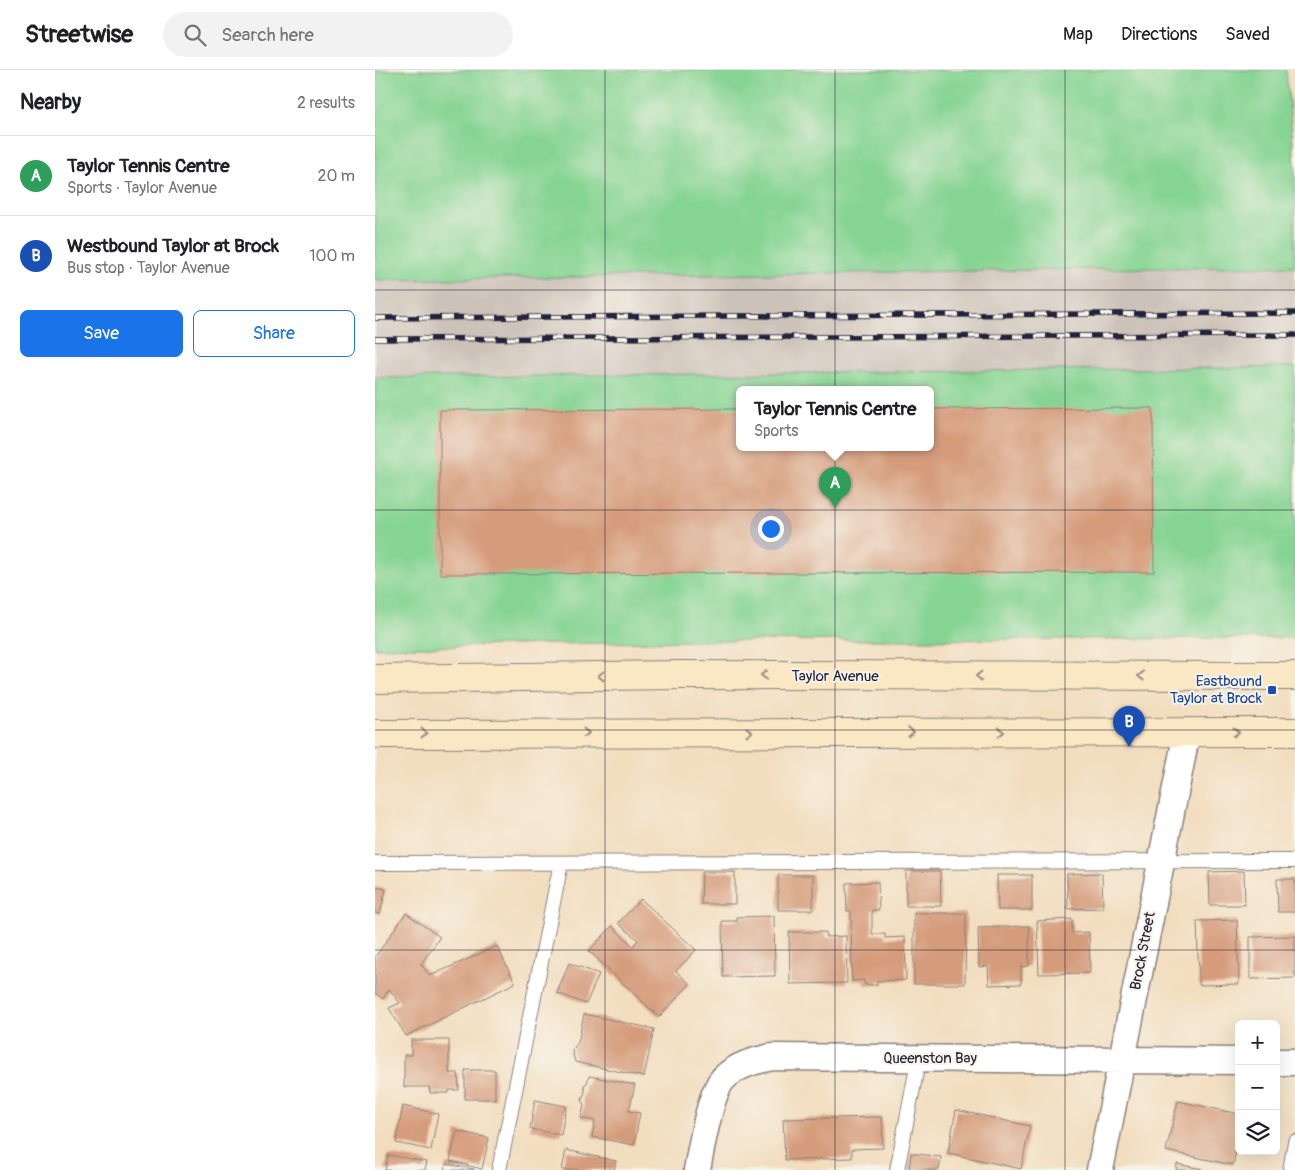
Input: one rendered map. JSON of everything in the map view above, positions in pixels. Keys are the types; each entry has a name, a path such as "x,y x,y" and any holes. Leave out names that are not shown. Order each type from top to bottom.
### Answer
{"main road":[{"name":"Taylor Avenue","path":"375,678 680,675 1295,676"},
{"path":"375,734 1295,732"}],"street":[{"name":"Brock Street","path":"1100,1170 1187,732"},
{"name":"Queenston Bay","path":"697,1170 711,1107 722,1079 744,1064 772,1057 1235,1061"},
{"path":"1280,1062 1295,1062"}],"lane":[{"path":"375,863 1295,861"},
{"path":"499,1170 561,863"},
{"path":"897,1170 919,1057"},
{"path":"1289,1170 1295,1142"}],"shaded area":[{"path":"1295,266 1295,367 375,378 375,280"}],"green space":[{"path":"375,70 1286,70 1295,164 1295,266 375,280"},
{"path":"1295,367 1295,638 694,641 375,648 375,378"}],"building":[{"path":"1153,408 1154,572 440,574 440,410 736,409 736,451 934,451 934,409"},
{"path":"906,871 940,871 941,906 906,906"},
{"path":"1244,871 1245,905 1210,905 1209,872"},
{"path":"702,872 735,872 735,904 701,904"},
{"path":"1102,873 1103,908 1068,909 1067,874"},
{"path":"778,875 813,875 813,910 778,910"},
{"path":"997,875 1032,875 1032,910 998,910"},
{"path":"1277,879 1295,879 1295,912 1278,912"},
{"path":"878,882 879,910 872,910 872,934 885,934 885,938 905,937 906,980 877,981 877,985 865,985 864,980 852,981 851,911 847,911 846,883"},
{"path":"375,887 386,889 380,914 375,913"},
{"path":"641,899 696,950 676,971 690,984 659,1017 589,951 612,926 633,946 638,940 618,923"},
{"path":"406,913 440,937 421,964 430,976 497,946 515,983 406,1036 389,1008 400,1003 389,989 383,999 375,993 375,957"},
{"path":"914,913 966,913 965,984 914,984"},
{"path":"774,916 775,976 723,977 722,921 737,921 737,917"},
{"path":"1072,919 1072,933 1089,932 1090,973 1039,974 1037,921"},
{"path":"1237,920 1239,984 1199,985 1197,921"},
{"path":"1029,926 1029,966 1021,967 1021,984 989,985 988,966 979,967 978,928"},
{"path":"789,932 826,932 826,937 846,936 847,983 790,984"},
{"path":"1295,936 1295,978 1250,979 1250,937"},
{"path":"569,963 599,974 586,1004 557,993"},
{"path":"584,1014 654,1029 644,1077 575,1062 572,1050 578,1043"},
{"path":"411,1040 449,1040 449,1073 458,1073 459,1090 449,1090 449,1093 430,1093 429,1087 404,1087 404,1055 411,1055"},
{"path":"465,1070 495,1070 495,1099 465,1099"},
{"path":"589,1076 635,1085 629,1111 640,1113 634,1145 592,1137 595,1121 581,1118 584,1105 582,1099 585,1092 584,1085 587,1083"},
{"path":"535,1100 566,1106 561,1135 530,1129"},
{"path":"1178,1101 1235,1113 1235,1155 1233,1165 1166,1151"},
{"path":"403,1106 438,1114 431,1150 396,1143"},
{"path":"956,1110 1030,1126 1021,1169 948,1153"},
{"path":"882,1117 883,1148 852,1149 852,1158 785,1160 783,1119"},
{"path":"457,1131 489,1138 482,1169 450,1161"},
{"path":"566,1150 616,1161 614,1170 562,1170"},
{"path":"911,1153 941,1157 939,1170 909,1170"},
{"path":"388,1155 427,1162 425,1170 385,1170"},
{"path":"446,1164 474,1169 474,1170 445,1170"},
{"path":"1177,1164 1202,1169 1176,1170"}],"railway":[{"path":"375,318 1295,313"},
{"path":"375,339 1295,335"}],"place":[{"name":"Taylor Tennis Centre","path":"835,508"},
{"name":"Eastbound Taylor at Brock","path":"1272,690"},
{"name":"Westbound Taylor at Brock","path":"1129,747"}]}
